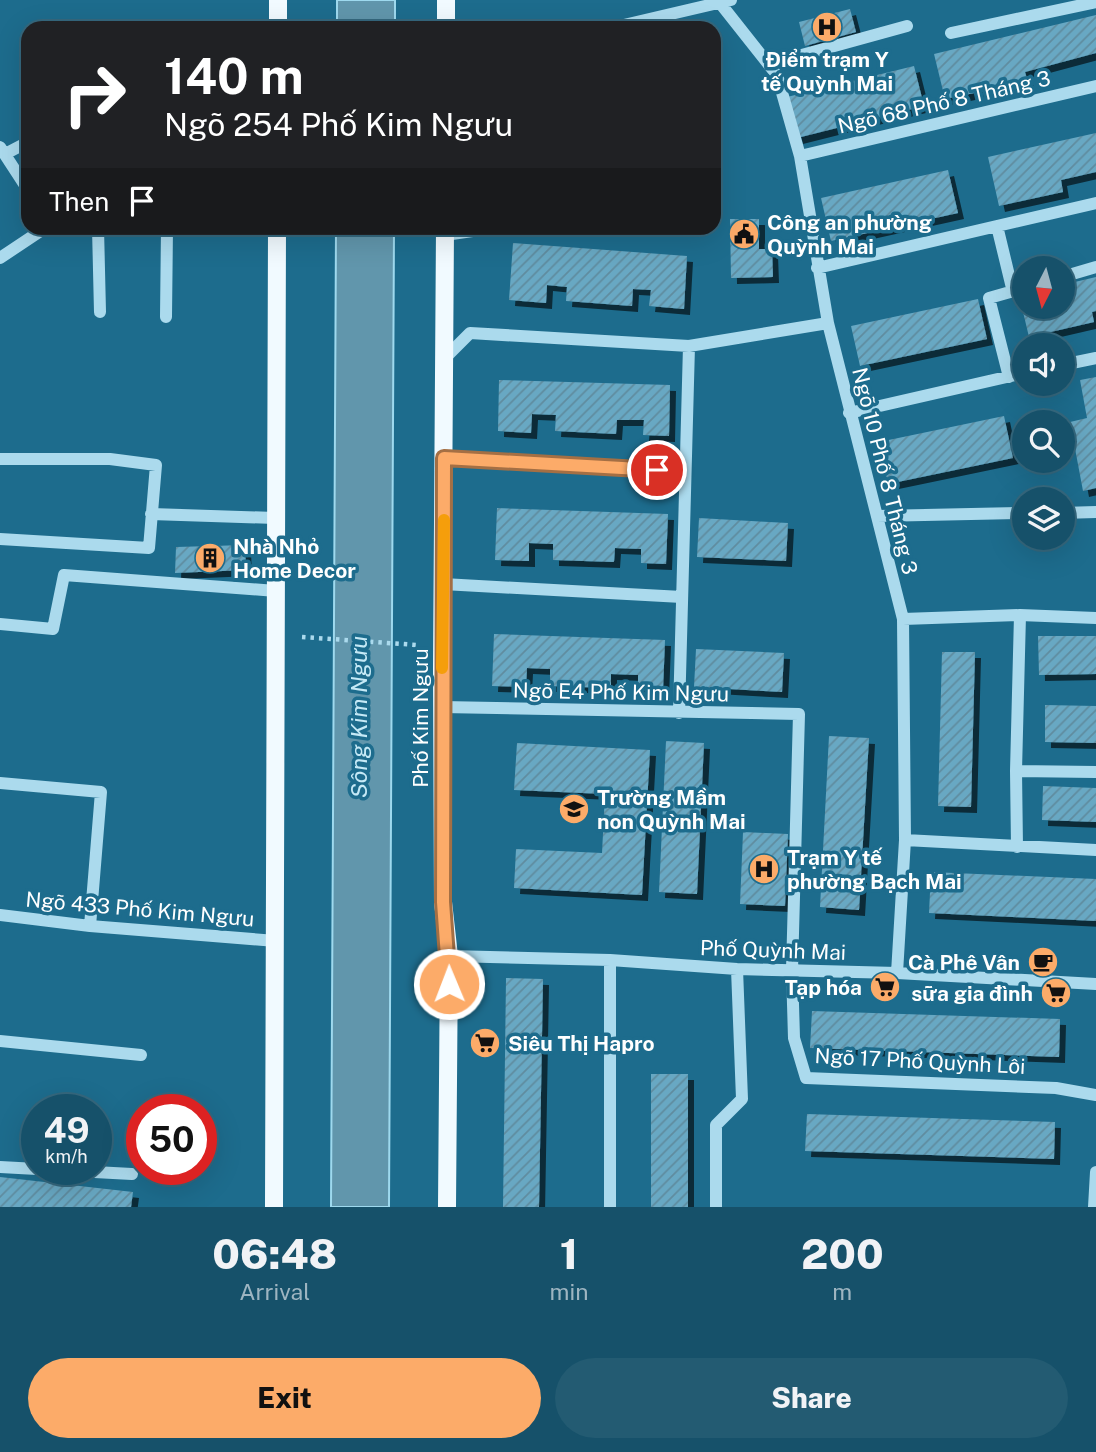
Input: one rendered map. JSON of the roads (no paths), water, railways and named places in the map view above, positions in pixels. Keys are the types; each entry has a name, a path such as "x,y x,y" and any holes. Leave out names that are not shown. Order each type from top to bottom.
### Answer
{"main road":[{"path":"278,0 278,21"},
{"path":"446,0 446,21"},
{"path":"274,1207 277,235"},
{"name":"Phố Kim Ngưu","path":"445,235 442,707 443,902 449,956 447,1207"}],"street":[{"path":"641,21 725,1"},
{"name":"Ngõ 10 Phố 8 Tháng 3","path":"725,1 778,75 800,156 828,323 903,619 905,840 897,973"},
{"path":"951,33 1096,2"},
{"path":"769,64 907,26"},
{"name":"Ngõ 68 Phố 8 Tháng 3","path":"800,156 1096,86"},
{"path":"21,144 2,150 21,179"},
{"path":"817,268 1096,203"},
{"path":"997,226 1012,272"},
{"path":"0,258 34,235"},
{"path":"98,235 100,312"},
{"path":"166,317 167,235"},
{"path":"1075,273 1096,267"},
{"path":"1009,377 989,298 1012,292"},
{"path":"445,358 470,333 689,346 828,323"},
{"path":"679,713 689,346"},
{"path":"1075,362 1096,358"},
{"path":"849,414 1012,376"},
{"path":"444,458 684,471"},
{"path":"0,459 110,459 156,465 149,548 0,539"},
{"path":"1075,513 1096,512"},
{"path":"877,516 1012,513"},
{"path":"151,514 275,518"},
{"path":"0,624 53,629 65,575 276,591"},
{"path":"443,583 682,597"},
{"path":"1017,847 1020,615"},
{"path":"903,619 1020,615 1096,618"},
{"name":"Ngõ E4 Phố Kim Ngưu","path":"442,707 799,714 792,970"},
{"path":"1016,771 1096,772"},
{"path":"0,783 101,792 90,926"},
{"path":"905,840 1096,850"},
{"name":"Ngõ 433 Phố Kim Ngưu","path":"0,915 90,926 275,941"},
{"name":"Phố Quỳnh Mai","path":"449,956 610,960 737,969 897,973 1096,984"},
{"path":"610,960 610,1207"},
{"path":"716,1207 716,1125 742,1099 737,969"},
{"name":"Ngõ 17 Phố Quỳnh Lôi","path":"792,970 794,1038 806,1078 1056,1088 1096,1095"},
{"path":"0,1041 141,1055"},
{"path":"0,1167 21,1168"},
{"path":"1094,1207 1096,1172"}],"water":[{"path":"337,0 395,0 395,21 337,21"},
{"name":"Sông Kim Ngưu","path":"336,235 394,235 389,1207 331,1207"}],"place":[{"name":"Điểm trạm Y tế Quỳnh Mai","path":"827,27"},
{"name":"Công an phường Quỳnh Mai","path":"744,234"},
{"name":"Nhà Nhỏ Home Decor","path":"210,558"},
{"name":"Trường Mầm non Quỳnh Mai","path":"574,809"},
{"name":"Trạm Y tế phường Bạch Mai","path":"764,869"},
{"name":"Cà Phê Vân","path":"1043,962"},
{"name":"Tạp hóa","path":"885,987"},
{"name":"sữa gia đình","path":"1056,993"},
{"name":"Siêu Thị Hapro","path":"485,1043"}]}
